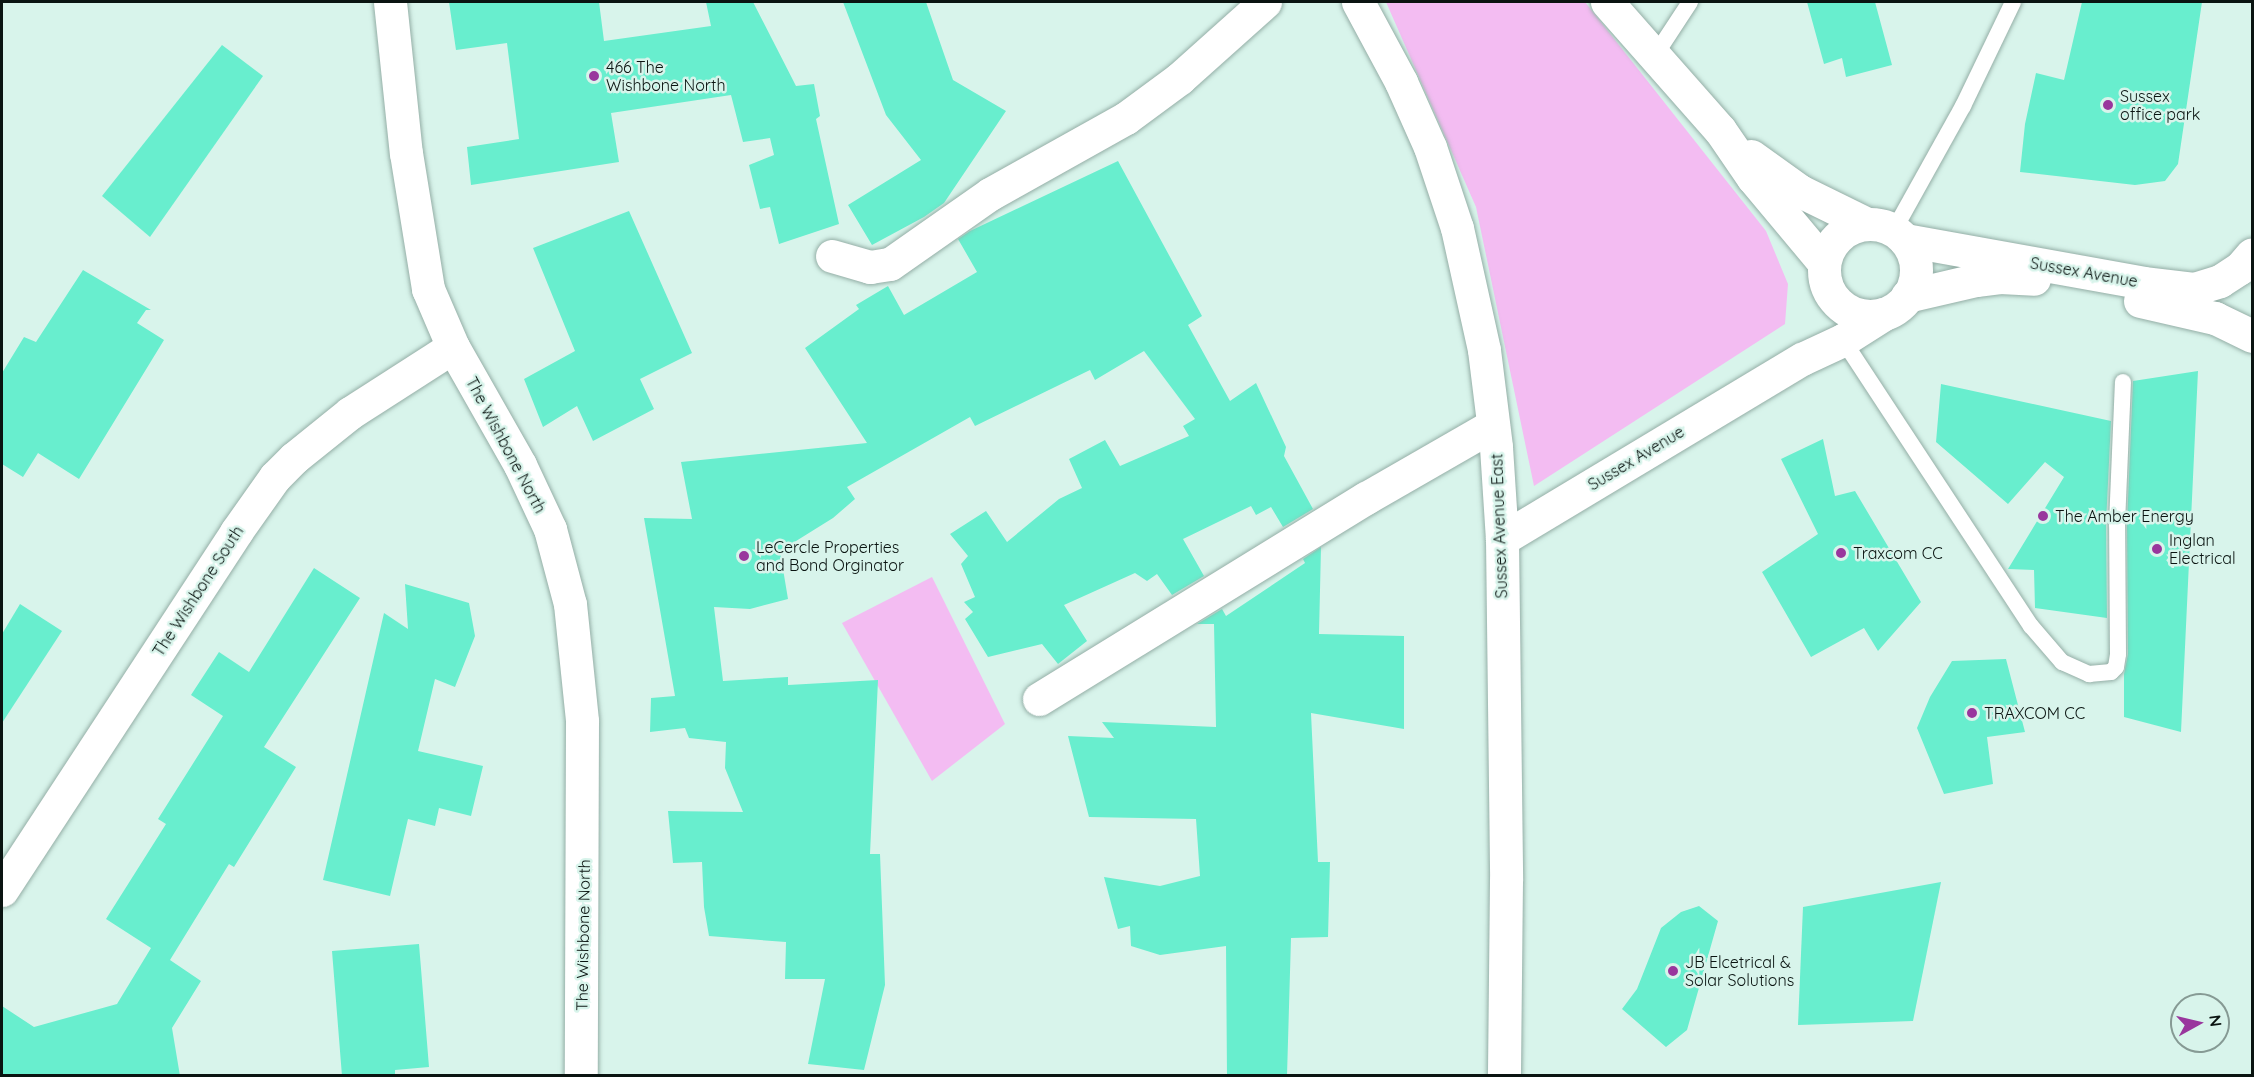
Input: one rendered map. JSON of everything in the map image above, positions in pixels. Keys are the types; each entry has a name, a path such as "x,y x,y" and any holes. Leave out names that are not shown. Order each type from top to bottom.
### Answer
{"street":[{"name":"The Wishbone North","path":"390,2 406,153 424,275 453,347 520,465 542,512 560,562 570,604 582,721 581,1076"},
{"path":"832,256 870,267 890,264 990,194 1126,118 1180,78 1265,2"},
{"name":"Sussex Avenue East","path":"1358,2 1401,82 1430,147 1449,200 1484,350 1494,426 1502,539 1506,880 1504,1076"},
{"path":"1607,2 1720,130 1753,178 1824,263"},
{"name":"Sussex Avenue","path":"1720,130 1768,170 1792,186 1826,206 1888,231 2143,283 2194,289 2220,281 2240,268 2253,254"},
{"path":"1851,227 1888,231 1913,253 1916,268 1914,282 1896,305 1868,316 1854,313 1834,298 1825,279 1824,263 1829,249 1838,236 1851,227"},
{"name":"Sussex Avenue","path":"1502,539 1802,359 1843,340 1896,305 1976,280 2024,278 2215,318 2253,336"},
{"name":"Sussex Avenue","path":"1802,359 1823,325 1834,298"},
{"name":"The Wishbone South","path":"2,890 236,532 275,477 294,458 350,413 453,347"},
{"path":"1039,699 1366,498 1494,426"}],"lane":[{"path":"1654,57 1690,2"},
{"path":"1888,231 1963,106 2013,2"},
{"path":"1843,340 2031,626 2062,663 2089,674 2111,672 2116,667 2118,654 2117,524 2123,382"}],"shaded area":[{"path":"1386,2 1585,2 1766,231 1788,284 1785,324 1534,486 1476,207"},
{"path":"932,577 1005,724 932,781 842,623"}],"building":[{"path":"449,2 599,2 604,41 711,26 706,2 753,2 796,86 814,84 820,116 816,119 839,224 779,244 770,207 760,209 749,165 774,155 770,138 743,142 731,95 611,113 619,162 471,185 467,147 519,139 507,43 456,50"},
{"path":"843,2 926,2 953,80 1006,111 944,203 924,217 872,245 848,205 921,160 886,115"},
{"path":"1807,2 1875,2 1892,65 1846,77 1842,58 1824,64"},
{"name":"Sussex office park","path":"2082,2 2202,2 2178,164 2165,181 2135,185 2020,172 2025,124 2036,73 2064,80"},
{"path":"222,45 263,76 150,237 102,196"},
{"path":"1118,161 1202,316 1188,325 1230,401 1256,383 1286,447 1284,456 1313,509 1283,527 1271,507 1256,515 1251,506 1183,539 1204,576 1172,595 1157,574 1147,581 1135,573 1064,605 1087,641 1058,664 1042,644 988,657 965,619 973,612 964,602 975,597 961,564 968,556 950,534 986,511 1007,542 1059,499 1082,488 1069,459 1105,440 1120,466 1189,436 1183,426 1195,419 1144,351 1095,380 1090,370 975,426 970,417 847,487 855,499 833,518 780,551 788,599 750,609 714,607 723,681 788,677 788,685 878,680 870,854 880,854 885,985 864,1070 808,1064 825,979 785,979 786,942 709,936 704,907 702,862 673,863 668,811 743,812 725,768 726,742 689,738 685,728 650,732 651,698 675,696 644,518 692,519 681,462 867,443 805,348 859,309 856,305 888,286 904,315 977,272 958,239 970,231"},
{"path":"629,211 692,353 640,379 654,409 593,441 577,406 543,427 524,379 575,351 533,248"},
{"path":"83,270 151,310 146,310 137,323 164,340 79,479 38,453 23,477 2,464 2,373 24,337 36,342"},
{"name":"Inglan Electrical","path":"2198,371 2181,732 2124,717 2124,674 2128,654 2127,524 2133,381"},
{"name":"The Amber Energy","path":"1941,384 2111,421 2106,524 2107,618 2035,608 2034,570 2008,569 2064,477 2045,462 2008,504 1936,442"},
{"name":"Traxcom CC","path":"1823,439 1835,496 1855,491 1921,602 1878,651 1864,628 1811,657 1762,572 1818,534 1781,459"},
{"path":"1321,547 1319,634 1404,636 1404,729 1311,713 1318,862 1330,862 1328,937 1291,938 1287,1076 1227,1076 1226,946 1160,955 1131,946 1130,926 1118,929 1104,877 1160,886 1200,876 1196,819 1089,817 1068,736 1114,738 1102,722 1216,727 1214,624 1197,624 1222,609 1226,616 1305,563 1303,559"},
{"path":"314,568 360,598 264,747 296,767 234,867 229,864 170,960 201,981 172,1028 180,1076 2,1076 2,1006 34,1027 117,1004 151,948 106,919 166,824 158,819 223,716 191,695 219,652 249,672"},
{"path":"405,584 469,603 475,636 455,687 435,679 418,751 483,766 471,816 439,808 435,826 408,819 390,896 323,880 384,613 408,629"},
{"path":"20,604 62,631 2,723 2,634"},
{"name":"TRAXCOM CC","path":"2006,659 2025,732 1987,737 1993,784 1944,794 1917,728 1930,697 1952,661"},
{"path":"1941,882 1913,1021 1798,1025 1803,907"},
{"name":"JB Elcetrical & Solar Solutions","path":"1699,906 1718,921 1687,1030 1666,1047 1622,1009 1637,989 1661,928 1681,912"},
{"path":"419,944 429,1067 395,1070 395,1076 342,1076 332,951"}],"place":[{"name":"466 The Wishbone North","path":"594,76"},
{"name":"Sussex office park","path":"2108,105"},
{"name":"The Amber Energy","path":"2043,516"},
{"name":"Inglan Electrical","path":"2157,549"},
{"name":"Traxcom CC","path":"1841,553"},
{"name":"LeCercle Properties and Bond Orginator","path":"744,556"},
{"name":"TRAXCOM CC","path":"1972,713"},
{"name":"JB Elcetrical & Solar Solutions","path":"1673,971"}]}
